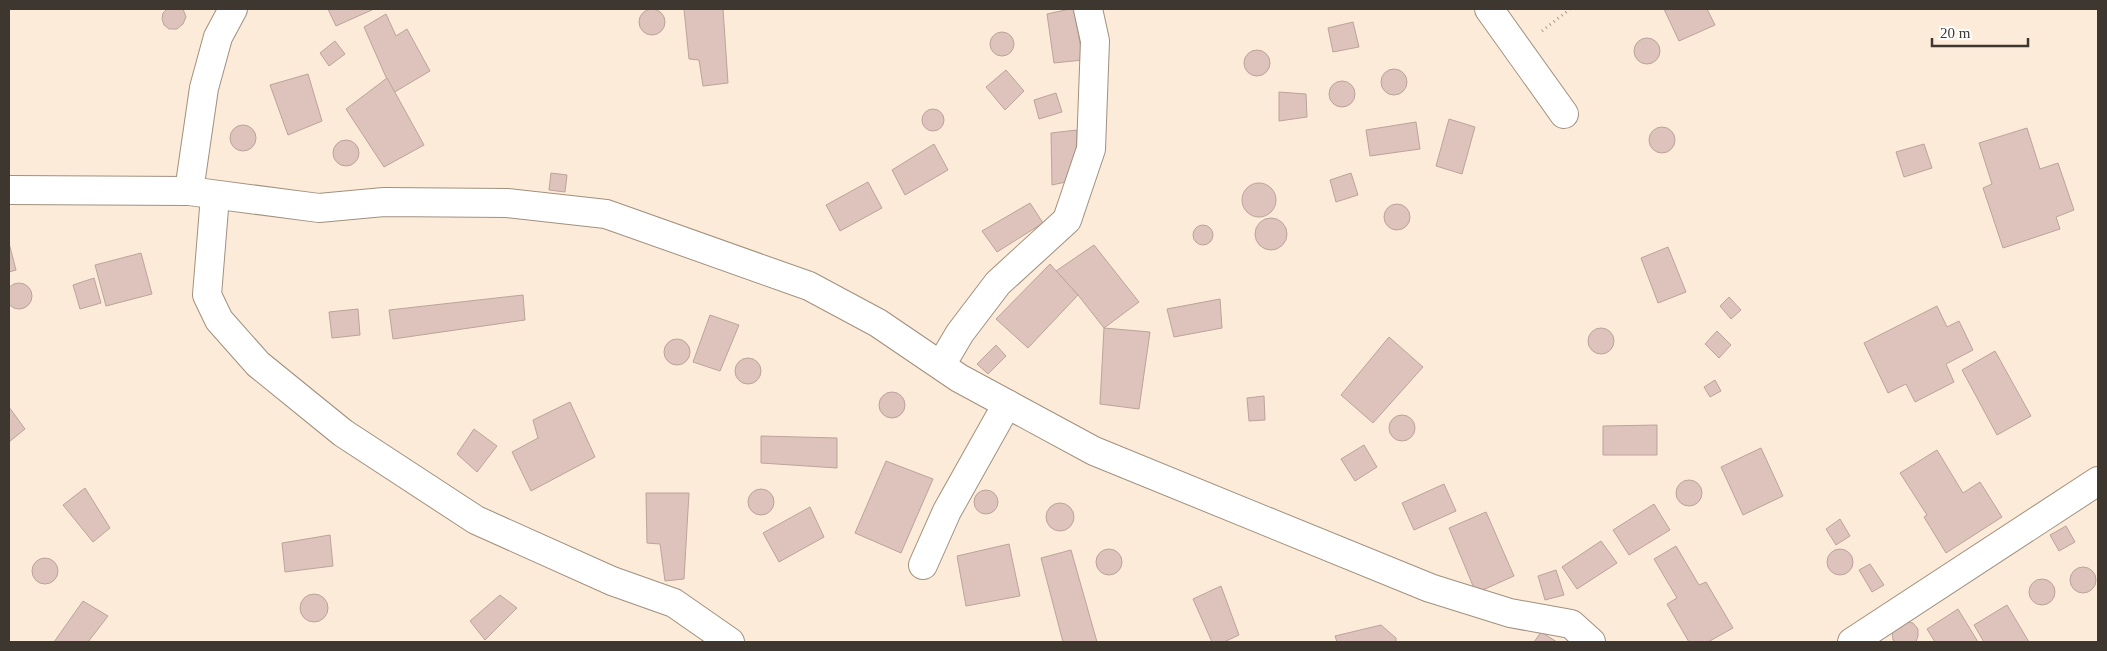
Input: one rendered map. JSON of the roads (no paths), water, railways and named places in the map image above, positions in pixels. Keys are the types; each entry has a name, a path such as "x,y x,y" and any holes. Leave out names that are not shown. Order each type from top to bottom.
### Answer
{"street":[{"path":"233,9 218,37 204,88 202,194 207,295 219,320 258,364 343,433 476,520 612,581 674,603 730,642"},
{"path":"941,366 960,334 998,283 1066,220 1091,149 1095,41 1088,9"},
{"path":"1489,9 1564,114"},
{"path":"9,190 202,194 319,208 384,202 507,203 606,214 810,286 878,323 959,378 1094,451 1430,588 1510,613 1571,624 1591,642"},
{"path":"923,564 947,511 1007,404"},
{"path":"1852,642 2098,482"}]}
